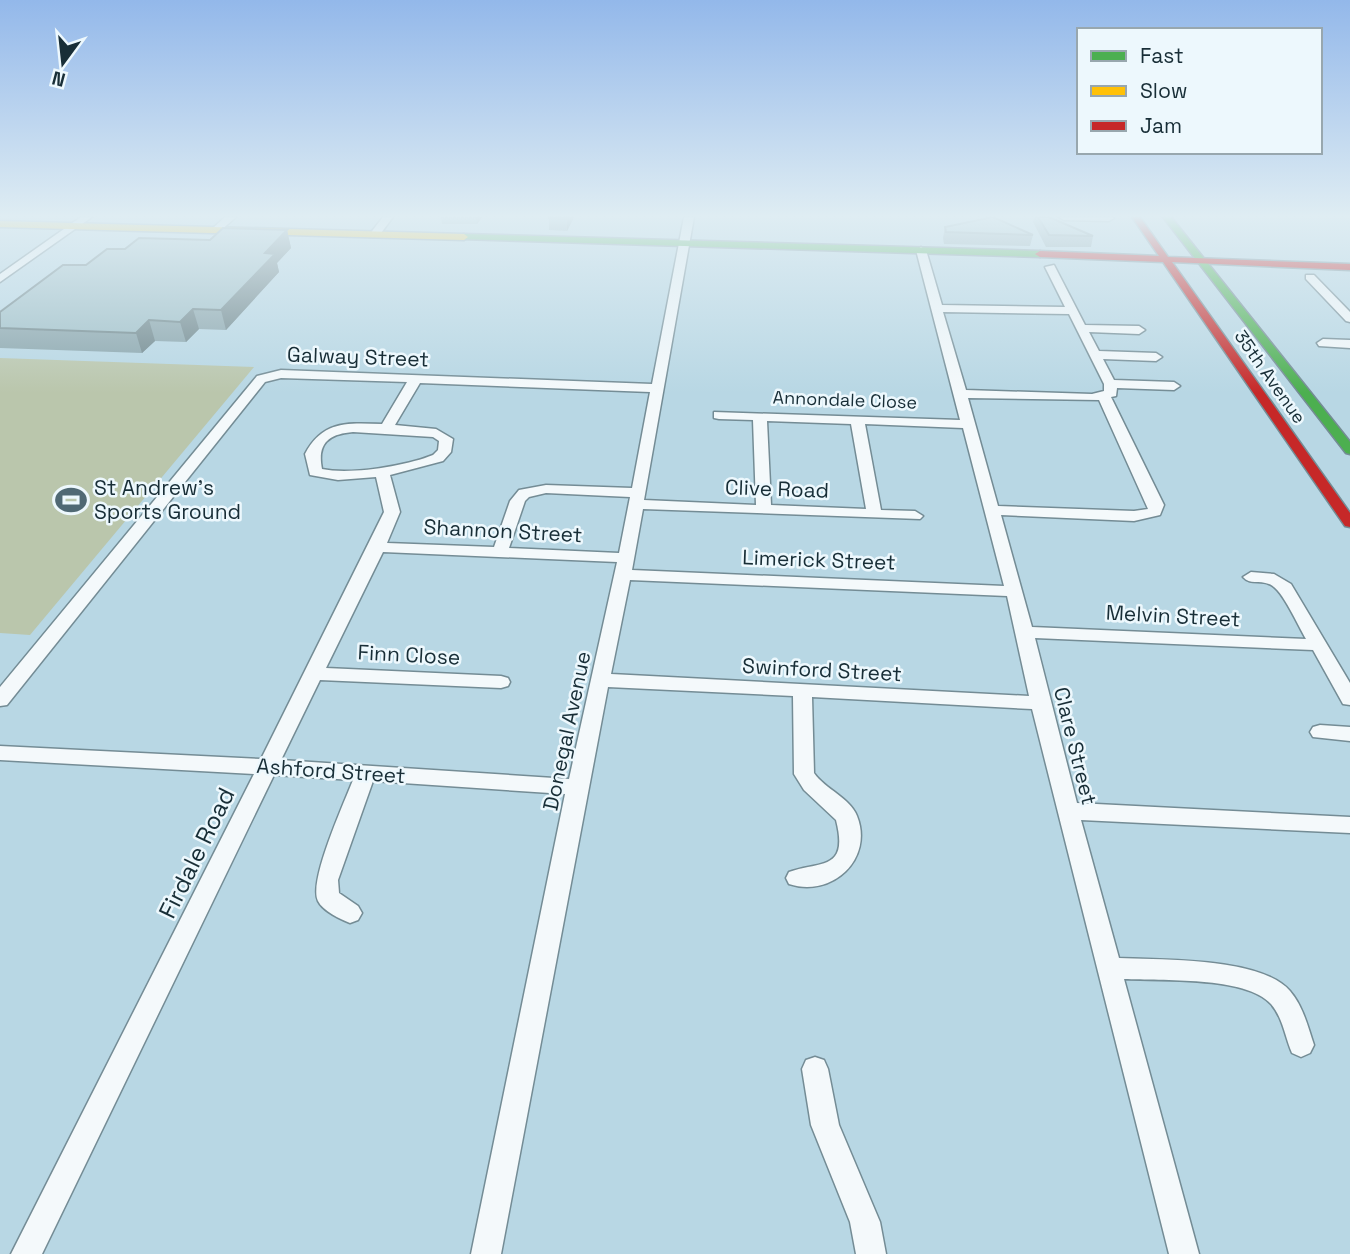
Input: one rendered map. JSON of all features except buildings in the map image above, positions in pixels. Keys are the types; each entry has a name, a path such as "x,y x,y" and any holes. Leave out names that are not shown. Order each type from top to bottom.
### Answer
{"street":[{"name":"Donegal Avenue","path":"486,1254 577,787 625,566 680,276"},
{"name":"Clare Street","path":"927,276 992,510 1184,1254"},
{"path":"992,510 1134,516 1155,512 1156,505 1107,391 1095,355 1054,276"},
{"name":"35th Avenue","path":"1177,276 1350,523"},
{"name":"35th Avenue","path":"1213,276 1350,450"},
{"path":"1310,277 1350,319"},
{"path":"936,308 1072,311"},
{"path":"1081,328 1139,330"},
{"path":"1323,343 1350,344"},
{"path":"1095,355 1156,357"},
{"name":"Galway Street","path":"0,700 257,381 281,374 658,388"},
{"path":"386,428 415,380"},
{"path":"961,394 1107,391 1174,386"},
{"name":"Annondale Close","path":"719,415 969,424"},
{"path":"760,417 764,510"},
{"path":"857,420 874,514"},
{"path":"348,428 386,428 436,433 443,436 446,442 442,454 435,460 382,470 344,477 325,477 315,472 312,458 318,443 329,432 348,428"},
{"name":"Firdale Road","path":"26,1254 378,547 392,512 382,470"},
{"name":"Clive Road","path":"499,552 518,501 524,493 546,489 764,510 915,516"},
{"name":"Shannon Street","path":"378,547 499,552 625,566"},
{"name":"Limerick Street","path":"625,566 1013,591"},
{"path":"1251,577 1269,578 1280,583 1350,699"},
{"name":"Melvin Street","path":"1024,632 1319,645"},
{"name":"Finn Close","path":"314,674 501,682"},
{"name":"Swinford Street","path":"601,680 1040,703"},
{"path":"797,878 832,873 843,864 849,850 846,816 811,785 804,774 802,692"},
{"path":"1320,732 1350,734"},
{"name":"Ashford Street","path":"0,753 269,766 577,787"},
{"path":"350,913 328,898 327,880 365,774"},
{"path":"1068,811 1350,825"},
{"path":"1109,968 1238,976 1265,985 1284,1002 1301,1045"},
{"path":"815,1069 825,1125 864,1222 871,1254"}],"green space":[{"name":"St Andrew's Sports Ground","path":"0,358 254,367 30,635 0,633"}],"traffic: fast":[{"path":"1213,276 1350,450"}],"traffic: jam":[{"path":"1177,276 1350,523"}],"place":[{"name":"St Andrew's Sports Ground","path":"71,500"}]}
